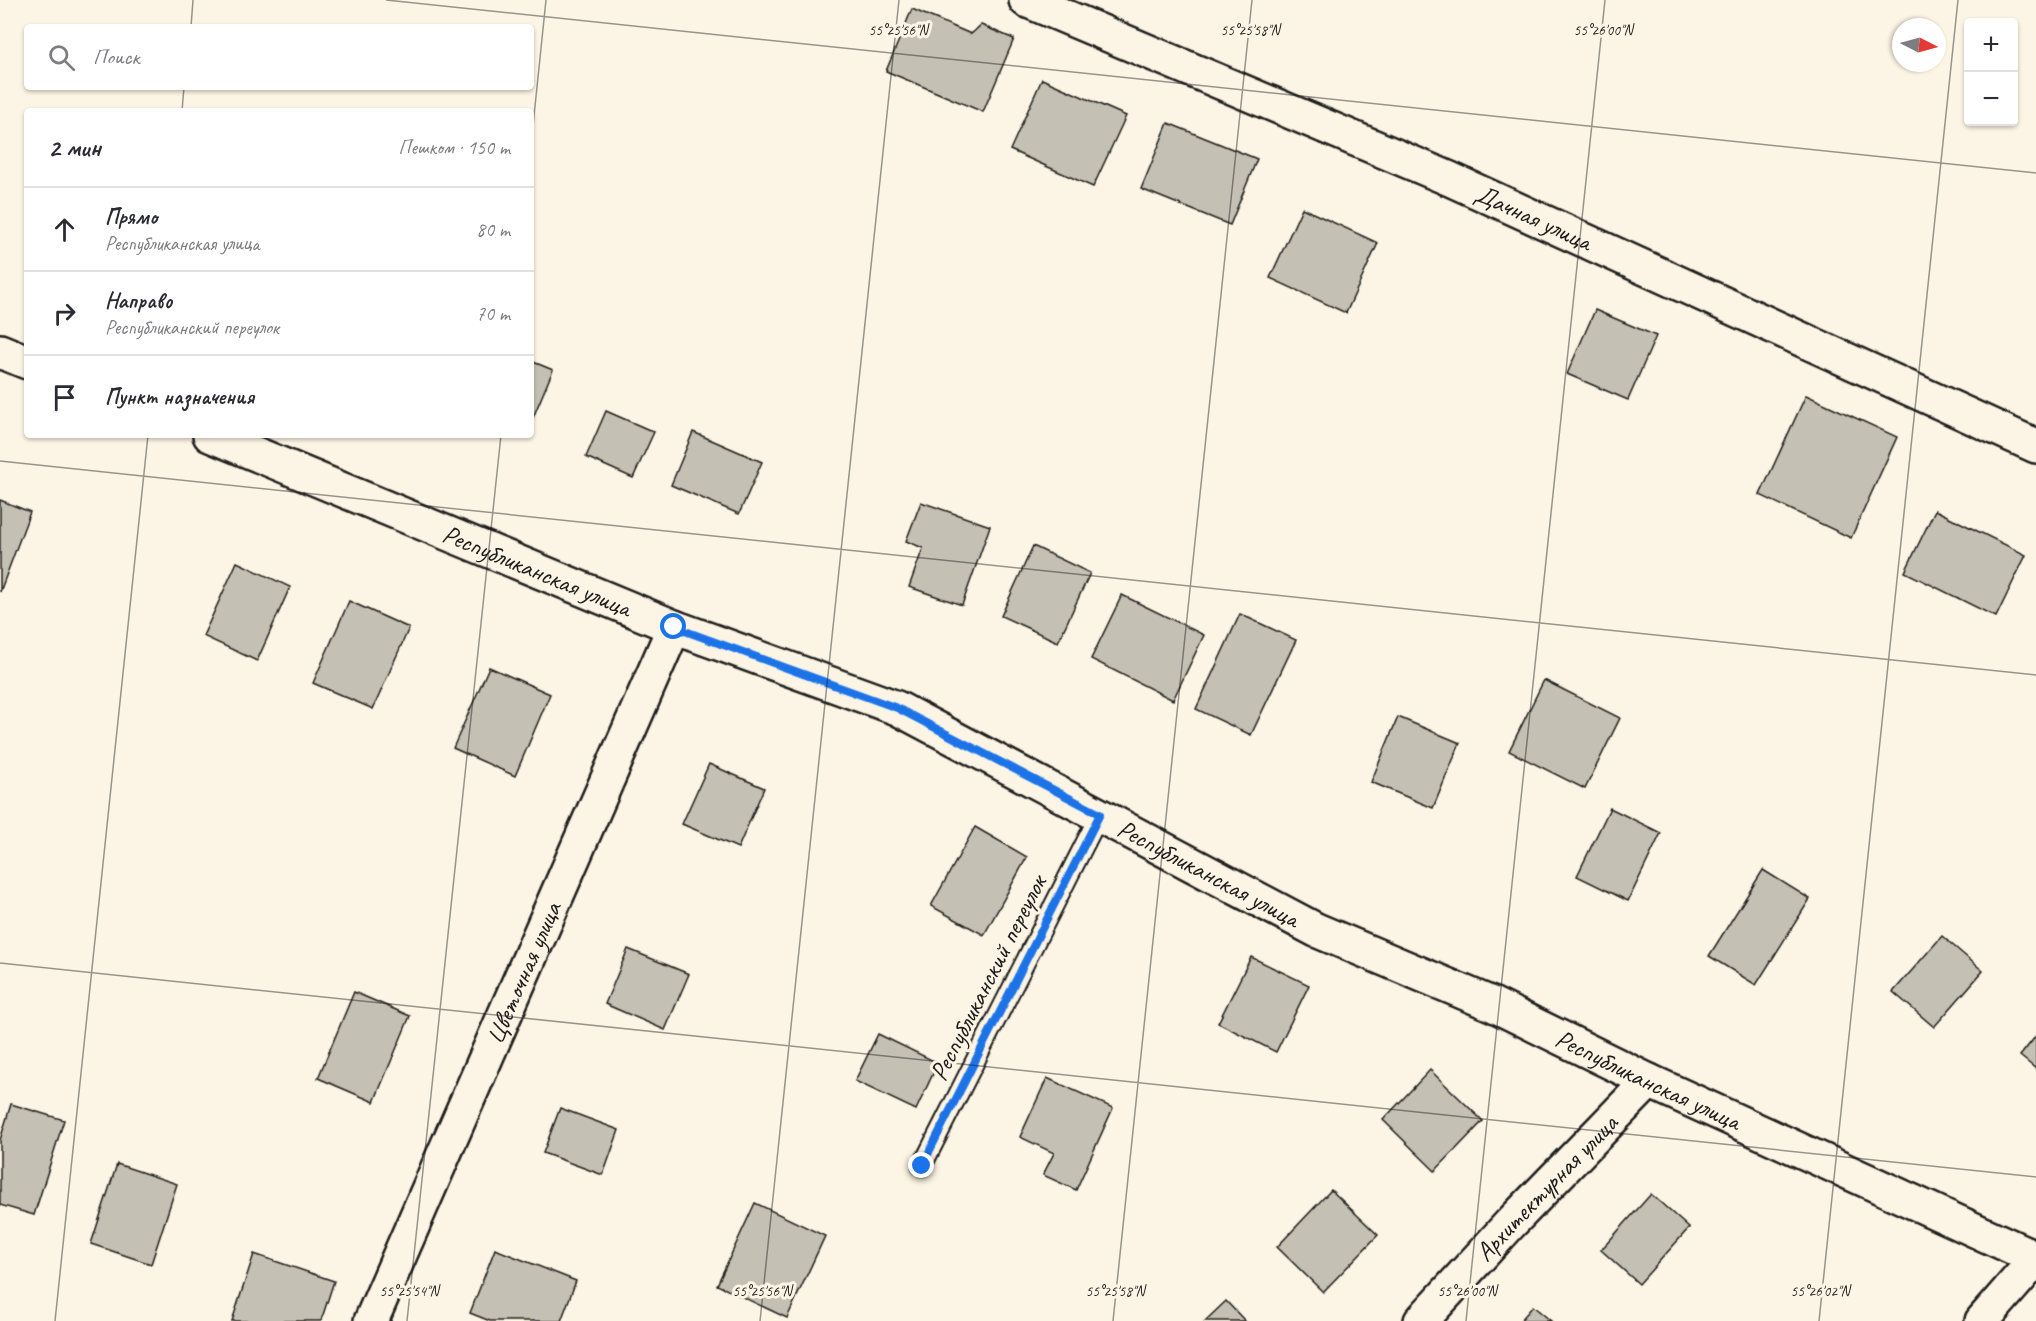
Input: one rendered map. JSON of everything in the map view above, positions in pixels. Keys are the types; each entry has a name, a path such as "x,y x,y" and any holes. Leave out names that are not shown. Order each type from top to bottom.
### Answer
{"street":[{"name":"Дачная улица","path":"1026,0 1450,179 2036,446"},
{"path":"0,351 24,361"},
{"name":"Республиканская улица","path":"217,438 674,627 897,708 1316,930 1494,1005 1649,1082 2036,1258"},
{"name":"Цветочная улица","path":"371,1321 674,627"},
{"name":"Архитектурная улица","path":"1422,1321 1510,1224 1649,1082"},
{"path":"1982,1321 2036,1258"}],"lane":[{"name":"Республиканский переулок","path":"922,1166 1100,814"}],"building":[{"path":"912,9 971,34 981,25 1014,39 983,112 886,71"},
{"path":"1042,79 1126,116 1093,187 1010,150"},
{"path":"1168,123 1257,159 1230,225 1141,189"},
{"path":"1302,208 1378,243 1346,313 1270,278"},
{"path":"1595,310 1656,336 1628,400 1567,374"},
{"path":"534,362 553,370 534,415"},
{"path":"1806,395 1897,437 1851,538 1760,495"},
{"path":"606,411 654,432 633,478 586,457"},
{"path":"693,432 762,462 739,514 671,485"},
{"path":"0,500 30,512 0,592"},
{"path":"921,502 990,526 962,605 909,587 923,548 906,541"},
{"path":"1935,510 2026,555 1996,617 1905,572"},
{"path":"1033,546 1090,573 1058,642 1001,616"},
{"path":"237,562 290,587 257,661 203,636"},
{"path":"1122,595 1204,635 1173,700 1091,659"},
{"path":"349,601 409,628 373,709 313,683"},
{"path":"1240,614 1296,640 1251,735 1196,709"},
{"path":"489,667 550,694 515,776 453,748"},
{"path":"1544,680 1620,718 1585,789 1509,751"},
{"path":"1398,717 1460,743 1433,808 1371,782"},
{"path":"709,764 764,788 738,848 682,824"},
{"path":"1610,808 1661,833 1628,901 1577,876"},
{"path":"975,827 1027,857 984,935 931,906"},
{"path":"1763,870 1810,899 1756,985 1709,956"},
{"path":"1942,936 1983,971 1934,1027 1893,992"},
{"path":"628,949 689,974 665,1030 605,1004"},
{"path":"1251,957 1309,985 1276,1052 1218,1023"},
{"path":"354,992 410,1016 374,1102 318,1078"},
{"path":"878,1034 938,1063 916,1110 855,1081"},
{"path":"2036,1036 2036,1069 2020,1056"},
{"path":"1430,1070 1483,1121 1435,1171 1383,1120"},
{"path":"1047,1078 1113,1108 1076,1190 1043,1175 1054,1153 1020,1137"},
{"path":"11,1104 64,1120 34,1215 0,1205 0,1140"},
{"path":"560,1108 619,1130 603,1175 543,1153"},
{"path":"117,1164 177,1184 151,1264 91,1244"},
{"path":"1331,1190 1378,1235 1323,1292 1277,1247"},
{"path":"1651,1194 1689,1228 1639,1284 1601,1250"},
{"path":"755,1203 825,1236 787,1318 717,1285"},
{"path":"495,1249 576,1281 561,1321 490,1321 470,1313"},
{"path":"254,1254 334,1281 321,1321 232,1321"},
{"path":"1226,1301 1245,1321 1205,1321"},
{"path":"1533,1306 1551,1321 1520,1321"}],"route":[{"path":"674,627 897,708 1100,814 922,1166"}]}
